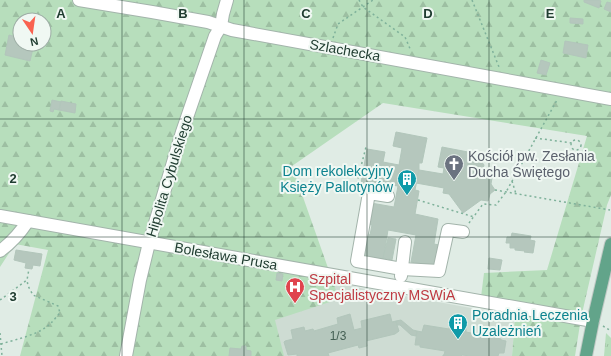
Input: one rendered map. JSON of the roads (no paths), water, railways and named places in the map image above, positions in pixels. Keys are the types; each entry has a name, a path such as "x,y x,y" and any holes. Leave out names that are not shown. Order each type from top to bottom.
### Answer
{"main road":[{"path":"586,356 597,322 611,244"}],"street":[{"name":"Szlachecka","path":"79,0 208,22 232,30 611,99"},
{"name":"Hipolita Cybulskiego","path":"126,356 140,280 149,242 182,132 215,36 221,26 228,0"},
{"path":"388,196 369,193 357,261 402,269 439,271 448,230 463,232"},
{"name":"Bolesława Prusa","path":"0,216 597,322"},
{"path":"0,251 18,235 28,221"},
{"path":"400,287 405,242"}],"place":[{"name":"Kościół pw. Zesłania Ducha Świętego","path":"454,181"},
{"name":"Dom rekolekcyjny Księży Pallotynów","path":"407,196"},
{"name":"Szpital Specjalistyczny MSWiA","path":"295,304"},
{"name":"Poradnia Leczenia Uzależnień","path":"458,340"}]}
